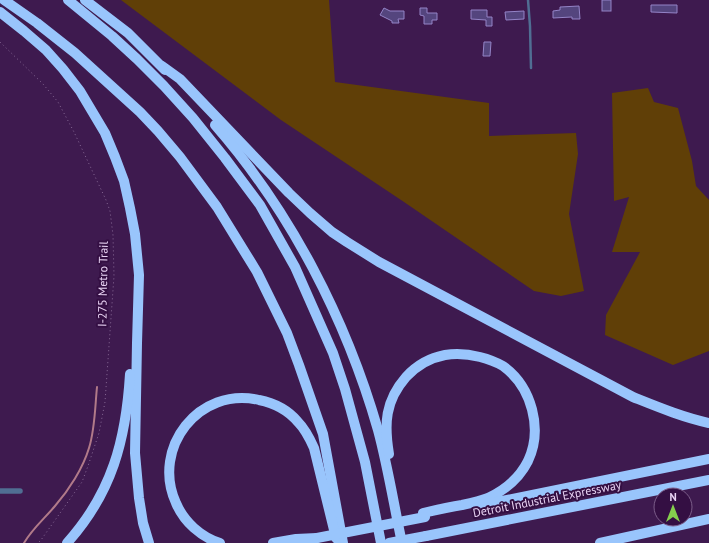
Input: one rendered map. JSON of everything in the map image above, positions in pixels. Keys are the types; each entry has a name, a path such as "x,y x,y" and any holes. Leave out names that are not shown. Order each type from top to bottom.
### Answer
{"highway":[{"path":"4,0 37,23 74,53 140,112 180,157 217,207 257,272 287,333 299,364 323,434 342,543"},
{"path":"68,0 112,36 164,86 193,118 225,158 260,206 295,267 333,353 345,389 365,462 381,543"},
{"path":"85,0 128,33 162,66 227,139 247,164 291,229 317,277 338,321 364,386 378,432 402,543"},
{"path":"0,12 46,50 63,68 80,91 105,132 124,182 135,234 139,275 135,453 138,498 149,543"},
{"path":"162,66 180,79 278,182 310,213 332,232 352,246 379,262 633,397 677,414 709,423"},
{"path":"67,543 91,513 110,475 117,456 126,416 137,254"},
{"path":"293,543 388,524 424,515 474,502 487,498 503,489 514,480 528,462 535,436 535,421 533,409 523,387 514,376 502,366 488,359 469,354 453,353 436,357 422,364 410,373 399,385 392,397 388,410 386,427 388,448 400,513 402,543"},
{"path":"220,543 208,538 194,528 179,510 171,490 169,477 170,460 176,440 187,423 202,410 228,400 253,398 279,407 291,415 299,422 308,435 314,448 336,538 342,543"},
{"path":"424,515 709,459"},
{"name":"Detroit Industrial Expressway","path":"389,543 709,480"},
{"path":"600,543 709,519"},
{"path":"272,543 296,539 317,538"}],"street":[{"path":"0,491 20,491"}],"lane":[{"path":"528,0 531,68"}],"path":[{"name":"I-275 Metro Trail","path":"0,42 43,84 58,102 106,200 110,211 113,235 114,276 105,402 99,433 82,482 38,543"}],"shaded area":[{"path":"121,0 329,0 335,82 489,103 489,136 576,133 578,154 569,214 584,291 561,296 534,291 281,120"},
{"path":"648,88 654,102 678,108 692,161 696,186 709,200 709,351 673,365 605,335 606,315 640,252 612,252 629,197 614,201 612,93"}],"building":[{"path":"602,0 611,0 611,11 602,11"},
{"path":"651,5 677,5 677,13 651,12"},
{"path":"579,6 580,19 572,19 572,17 553,18 553,11 560,10 560,7"},
{"path":"384,8 390,11 404,11 404,19 398,19 399,23 392,23 392,21 380,15"},
{"path":"420,8 427,8 427,13 437,13 437,20 432,20 432,24 424,24 424,16 420,15"},
{"path":"471,10 487,10 487,17 492,17 492,26 486,26 486,20 471,19"},
{"path":"524,11 524,19 506,20 505,12"},
{"path":"484,42 491,42 490,56 483,56"}],"waterway":[{"path":"24,543 65,493 83,463 89,448 92,433 97,387"}]}
